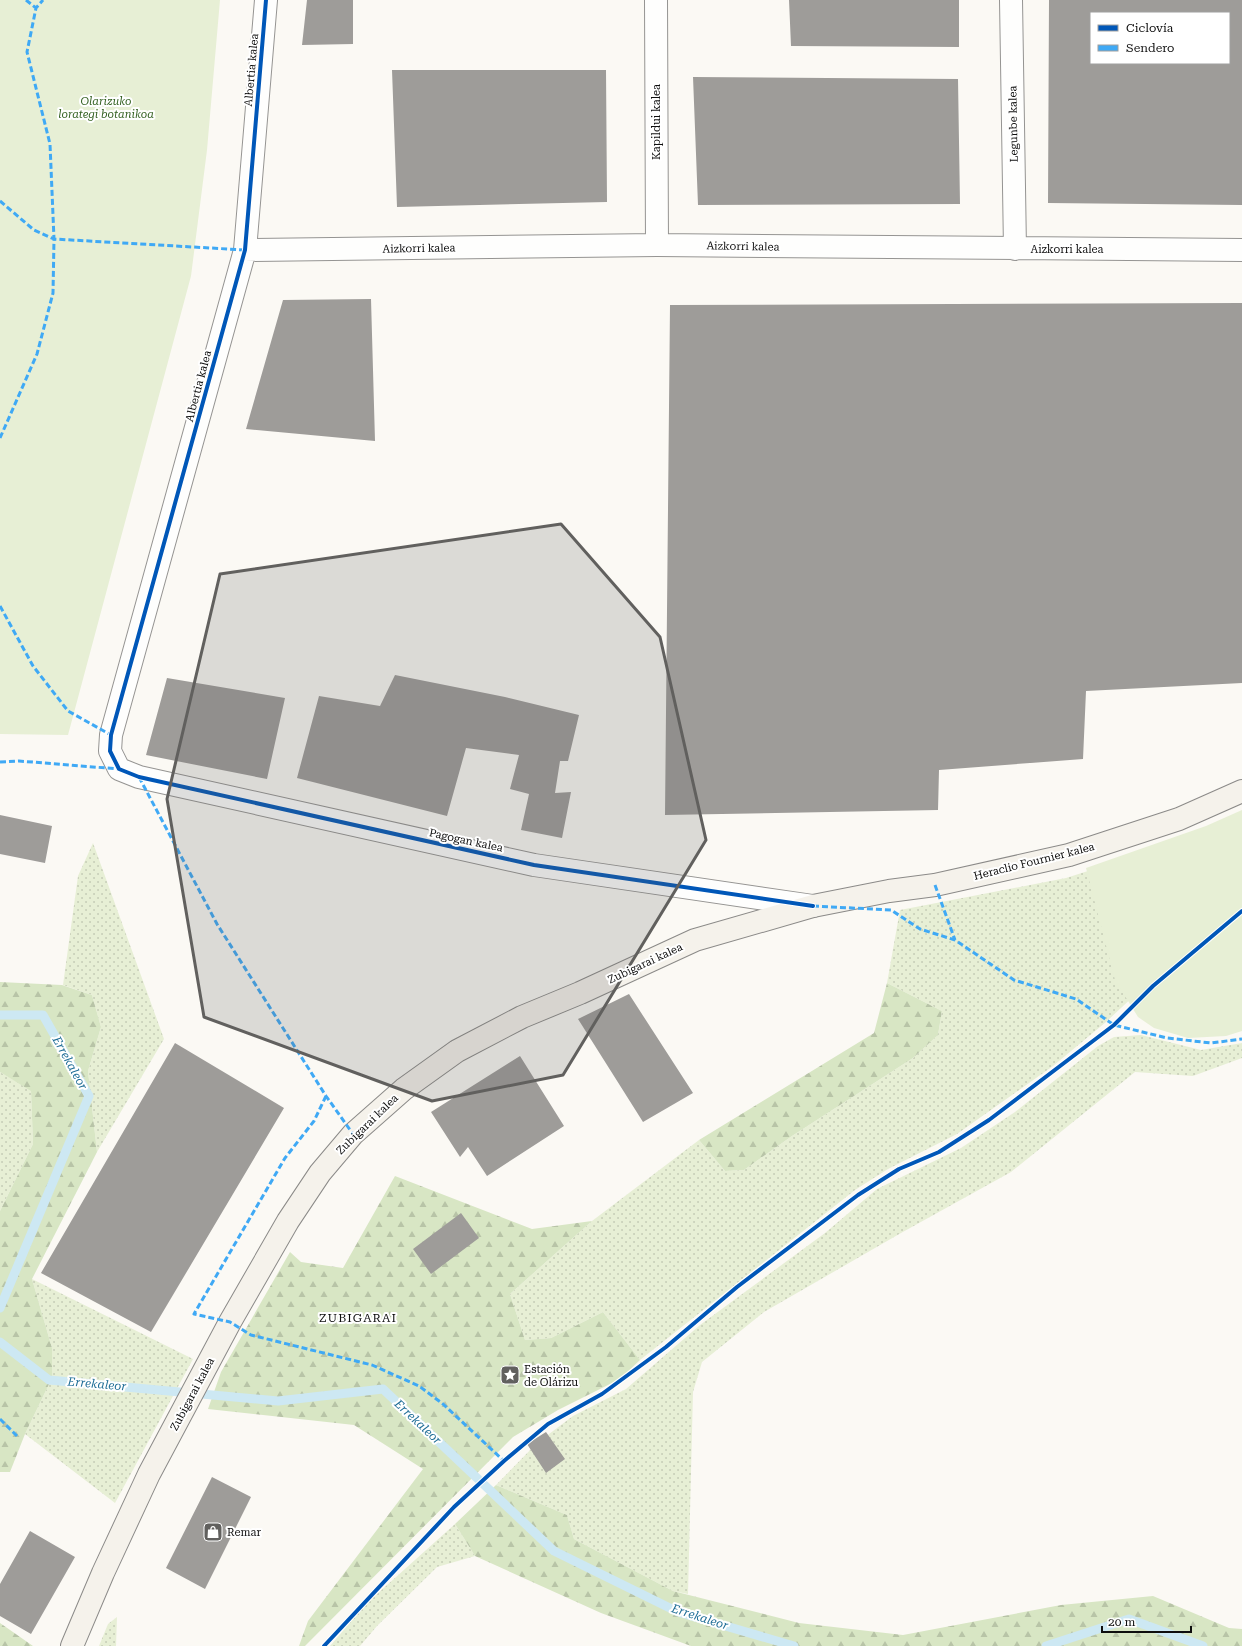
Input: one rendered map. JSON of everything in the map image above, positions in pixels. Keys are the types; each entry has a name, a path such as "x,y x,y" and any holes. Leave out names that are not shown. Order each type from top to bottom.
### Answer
{"main road":[{"name":"Heraclio Fournier kalea","path":"889,891 935,885 1069,855 1179,819 1242,791"},
{"name":"Zubigarai kalea","path":"72,1646 103,1573 149,1474 230,1322 288,1221 320,1172 354,1134 404,1089 457,1051 522,1017 580,993 696,940 813,906 889,891"}],"street":[{"name":"Albertia kalea","path":"119,769 110,750 112,735 245,250 266,0"},
{"name":"Kapildui kalea","path":"656,0 657,245"},
{"name":"Legunbe kalea","path":"1011,0 1015,249"},
{"name":"Aizkorri kalea","path":"245,250 657,245 1242,250"},
{"name":"Pagogan kalea","path":"119,769 140,777 534,864 813,906"}],"highlighted area":[{"path":"561,524 660,637 706,840 563,1075 432,1101 204,1017 167,799 220,574"}],"green space":[{"name":"Olarizuko lorategi botanikoa","path":"0,0 220,0 207,150 191,276 68,735 0,734"},
{"path":"1242,810 1242,1031 1226,1036 1188,1038 1154,1028 1138,1017 1115,980 1086,868 1206,826"},
{"path":"93,843 164,1039 97,1152 88,1071 101,1027 92,995 63,985 78,876"},
{"path":"1138,855 1153,978 1106,1022 1053,1066 957,1134 888,1169 855,1190 640,1360 603,1312 551,1338 525,1340 510,1294 592,1221 699,1140 725,1171 744,1170 792,1136 913,1058 938,1035 942,1011 887,983 900,910 1066,878"},
{"path":"0,982 62,985 92,995 101,1027 88,1071 97,1152 32,1279 52,1348 52,1378 25,1434 10,1472 0,1472 0,1211 33,1144 31,1091 0,1072"},
{"path":"887,983 942,1011 938,1035 913,1058 792,1136 744,1170 725,1171 699,1140 874,1033"},
{"path":"1141,1035 1201,1050 1242,1043 1242,1058 1193,1076 1135,1072 1011,1172 764,1312 702,1362 693,1392 688,1594 673,1591 574,1539 567,1515 496,1485 537,1443 573,1416 626,1389 700,1325 825,1233 877,1189 961,1148 1015,1112 1098,1046 1114,1037"},
{"path":"0,1072 31,1090 33,1144 0,1211"},
{"path":"395,1176 532,1229 592,1221 510,1294 525,1340 551,1338 603,1312 640,1360 620,1379 558,1410 513,1437 305,1646 299,1646 308,1621 423,1469 354,1425 208,1409 221,1372 290,1252 301,1262 343,1268"},
{"path":"32,1279 193,1359 115,1503 25,1434 52,1378 52,1348"},
{"path":"496,1485 567,1515 574,1539 673,1591 799,1623 903,1635 1061,1605 1153,1596 1229,1628 1242,1629 1242,1646 691,1646 601,1613 475,1556 455,1524"},
{"path":"455,1524 475,1556 437,1567 377,1626 360,1646 330,1646 366,1604"},
{"path":"117,1617 116,1646 99,1646 108,1624"},
{"path":"0,1623 33,1646 0,1646"}],"building":[{"path":"307,0 353,0 353,44 302,45"},
{"path":"789,0 959,0 959,47 791,46"},
{"path":"1049,0 1242,0 1242,205 1048,203"},
{"path":"392,70 606,70 607,202 397,207"},
{"path":"693,77 958,79 960,204 698,205"},
{"path":"371,299 375,441 246,429 283,300"},
{"path":"1242,303 1242,683 1086,691 1083,759 939,770 938,810 665,815 670,305"},
{"path":"395,675 505,697 579,715 568,761 560,761 555,793 571,792 562,838 521,830 529,794 510,789 519,755 466,748 447,816 297,778 319,696 380,706"},
{"path":"167,678 285,698 267,779 146,755"},
{"path":"0,815 52,826 45,863 0,854"},
{"path":"629,994 693,1093 643,1122 578,1019"},
{"path":"175,1043 284,1108 151,1332 41,1273"},
{"path":"520,1056 564,1126 487,1176 468,1147 460,1157 431,1112"},
{"path":"461,1213 479,1238 431,1274 413,1249"},
{"path":"546,1432 565,1459 546,1473 527,1444"},
{"path":"212,1477 251,1497 205,1589 166,1568"},
{"path":"30,1531 75,1557 31,1634 0,1616 0,1584"}],"waterway":[{"name":"Errekaleor","path":"0,1015 43,1015 89,1096 0,1308"},
{"name":"Errekaleor","path":"0,1342 49,1380 278,1401 383,1389 554,1551 678,1612 794,1646"},
{"name":"Errekaleor","path":"1046,1646 1129,1619 1203,1646"}],"marked path":[{"path":"26,0 36,8"},
{"path":"0,438 37,354 53,293 54,239 50,144 27,52 36,8 43,0"},
{"path":"0,201 34,230 54,239 245,250"},
{"path":"0,606 33,666 68,711 111,735"},
{"path":"0,762 19,761 119,769"},
{"path":"139,777 217,924 326,1096 353,1134"},
{"path":"935,885 955,940"},
{"path":"813,906 891,910 920,929 955,940 1014,980 1076,999 1114,1025 1167,1038 1211,1043 1242,1039"},
{"path":"326,1096 314,1121 285,1158 194,1314 230,1322 251,1335 372,1365 419,1386 443,1404 504,1461"},
{"path":"0,1419 18,1437"}],"cycle path":[{"path":"266,0 245,250 111,735 110,751 119,769 139,777 534,865 813,906"},
{"path":"324,1646 454,1507 504,1461 548,1424 602,1394 666,1347 737,1287 858,1195 899,1169 939,1152 989,1120 1114,1025 1153,986 1242,911"}],"place":[{"name":"Estación de Olárizu","path":"510,1375"},
{"name":"Remar","path":"213,1532"}],"district":[{"name":"ZUBIGARAI","path":"358,1318"}]}
